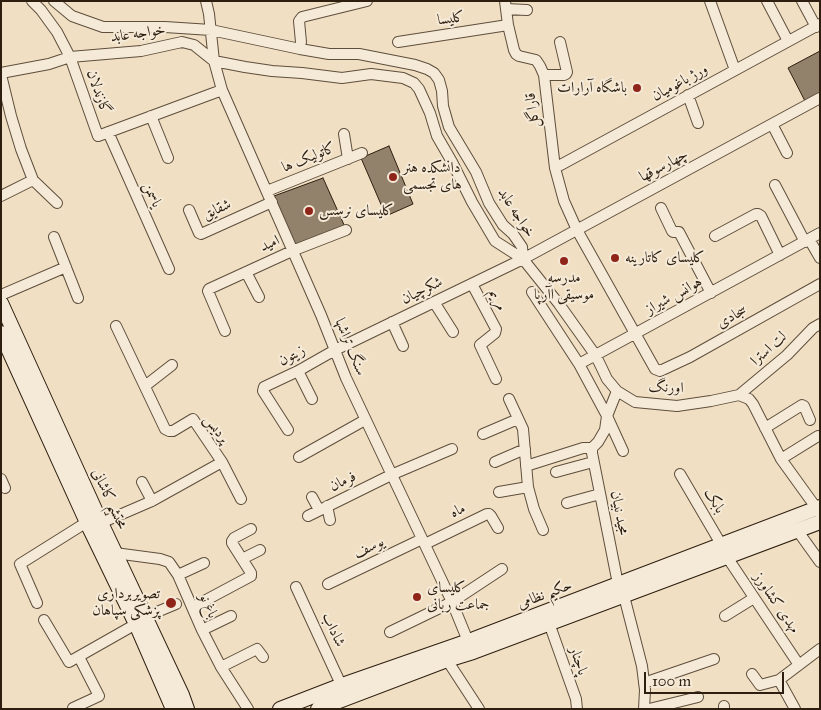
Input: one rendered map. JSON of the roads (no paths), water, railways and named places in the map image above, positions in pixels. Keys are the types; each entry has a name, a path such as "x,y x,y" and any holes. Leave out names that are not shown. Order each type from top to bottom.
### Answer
{"main road":[{"name":"محتشم کاشانی","path":"1,303 78,487 141,620 173,703 187,709"},
{"name":"محتشم کاشانی","path":"1,333 78,487"},
{"name":"حکیم نظامی","path":"280,709 447,660 470,647 549,623 721,544 819,509"},
{"name":"محتشم کاشانی","path":"94,522 116,553 128,594"},
{"name":"حکیم نظامی","path":"318,709 345,691 470,647 621,590 727,557 820,522"},
{"path":"173,703 198,709"}],"street":[{"path":"32,1 57,32 70,57"},
{"name":"خواجه عابد","path":"54,1 72,16 103,27 165,27 211,30 300,49 330,54 358,54 415,64 434,73 439,80 449,127 476,172 489,203 503,225 513,234 522,247 523,260"},
{"name":"سنگ تراشها","path":"206,1 214,61 222,90 272,202 346,378 452,602 470,647"},
{"path":"300,42 299,20 302,17 367,1"},
{"path":"710,1 735,70"},
{"path":"767,1 788,41"},
{"path":"802,1 818,25"},
{"path":"505,5 526,10"},
{"name":"قاراگل","path":"505,5 516,54 536,60 544,75 555,168 564,201 577,230 657,371"},
{"name":"کلیسا","path":"398,42 508,25"},
{"name":"ورژ باغومیان","path":"555,168 818,25"},
{"name":"خواجه عابد","path":"70,57 141,51 182,42 194,45 214,61 272,71 302,72 342,78 371,74 403,78 414,83 419,90 430,113 436,136 495,241 523,260"},
{"path":"544,75 566,74 567,72 560,42"},
{"name":"گازندلان","path":"33,180 6,117 1,74 49,64 70,57 99,136 222,90"},
{"path":"688,95 698,123"},
{"name":"چهارسوقها","path":"523,260 577,230 656,199 772,124 820,98"},
{"path":"151,116 168,158"},
{"path":"772,124 787,153"},
{"name":"یاسمن","path":"108,132 169,269"},
{"path":"344,134 348,159"},
{"name":"کاتولیک ها","path":"267,191 362,153"},
{"path":"1,196 33,180 57,203"},
{"path":"775,185 807,240 820,258"},
{"path":"656,199 672,231 679,232 711,293"},
{"name":"شقایق","path":"189,210 199,234 201,234 272,202"},
{"path":"715,236 758,214 761,216 780,255"},
{"name":"امید","path":"225,331 208,290 292,251 346,230"},
{"name":"هوانس شیراز","path":"579,364 820,233"},
{"path":"54,237 78,298"},
{"name":"شکرچیان","path":"335,350 523,260"},
{"name":"اورنگ","path":"523,260 559,304 596,356 607,379 617,391 635,402 678,406 711,402 739,395"},
{"path":"1,295 66,267"},
{"path":"246,272 259,297"},
{"name":"مریم","path":"472,284 496,330 480,344 496,379"},
{"name":"سجادی","path":"657,371 668,368 698,353 820,284"},
{"path":"532,292 579,364 607,416 623,451"},
{"path":"434,302 453,332"},
{"path":"392,322 403,346"},
{"name":"لت استرا","path":"739,395 786,355 812,328 820,324"},
{"name":"پردیس","path":"37,603 20,564 94,522 152,501 222,462 193,419 172,432 166,429 116,326"},
{"name":"زیتون","path":"288,430 264,392 264,387 298,371 335,350"},
{"path":"145,386 172,365"},
{"path":"298,371 312,399"},
{"path":"526,466 583,448 592,448 605,430 607,416 617,391"},
{"path":"739,395 749,399 753,404 781,460 819,509"},
{"path":"509,399 523,429 528,486 534,509 544,530"},
{"path":"765,428 802,405 810,420"},
{"path":"483,434 518,419"},
{"path":"299,458 365,420"},
{"path":"781,460 818,436"},
{"name":"مجید نبیان","path":"592,448 593,462 621,590 642,666 644,709"},
{"name":"فرمان","path":"308,516 391,475 452,449"},
{"path":"495,462 525,449"},
{"path":"222,462 241,499"},
{"path":"556,472 593,462"},
{"name":"بابک","path":"680,474 727,557"},
{"path":"142,482 152,501"},
{"path":"499,492 528,486"},
{"path":"567,503 600,494"},
{"path":"312,497 323,508 330,520"},
{"name":"ماه","path":"423,541 487,514 491,516 498,528"},
{"path":"193,607 251,576 251,572 232,541 251,529"},
{"path":"798,530 820,562"},
{"name":"یوسف","path":"328,584 423,541"},
{"path":"242,559 260,550"},
{"name":"باغ نو","path":"116,553 169,562 178,575 202,630 221,667 248,709"},
{"name":"مهدی کشاورز","path":"727,557 800,665"},
{"path":"178,575 204,563"},
{"path":"390,632 452,602 502,569"},
{"name":"شاداب","path":"296,587 345,691"},
{"path":"726,616 754,598"},
{"path":"44,620 69,662 141,620 176,604"},
{"path":"202,630 231,616"},
{"name":"پاچنار","path":"549,623 576,699 577,709"},
{"path":"221,667 257,649 263,657"},
{"path":"752,674 760,685 779,680 820,649"},
{"path":"74,709 98,696 79,657"},
{"path":"644,683 714,659"},
{"path":"447,660 479,709"},
{"path":"779,680 795,709"},
{"path":"648,709 698,697"}],"place":[{"name":"باشگاه آرارات","path":"637,88"},
{"name":"دانشکده هنر های تجسمی","path":"393,177"},
{"name":"کلیسای نرسس","path":"309,211"},
{"name":"کلیسای کاتارینه","path":"615,258"},
{"name":"مدرسه موسیقی اآرپا","path":"564,261"},
{"name":"کلیسای جماعت ربانی","path":"417,597"},
{"name":"تصویربرداری پزشکی سپاهان","path":"171,603"}]}
